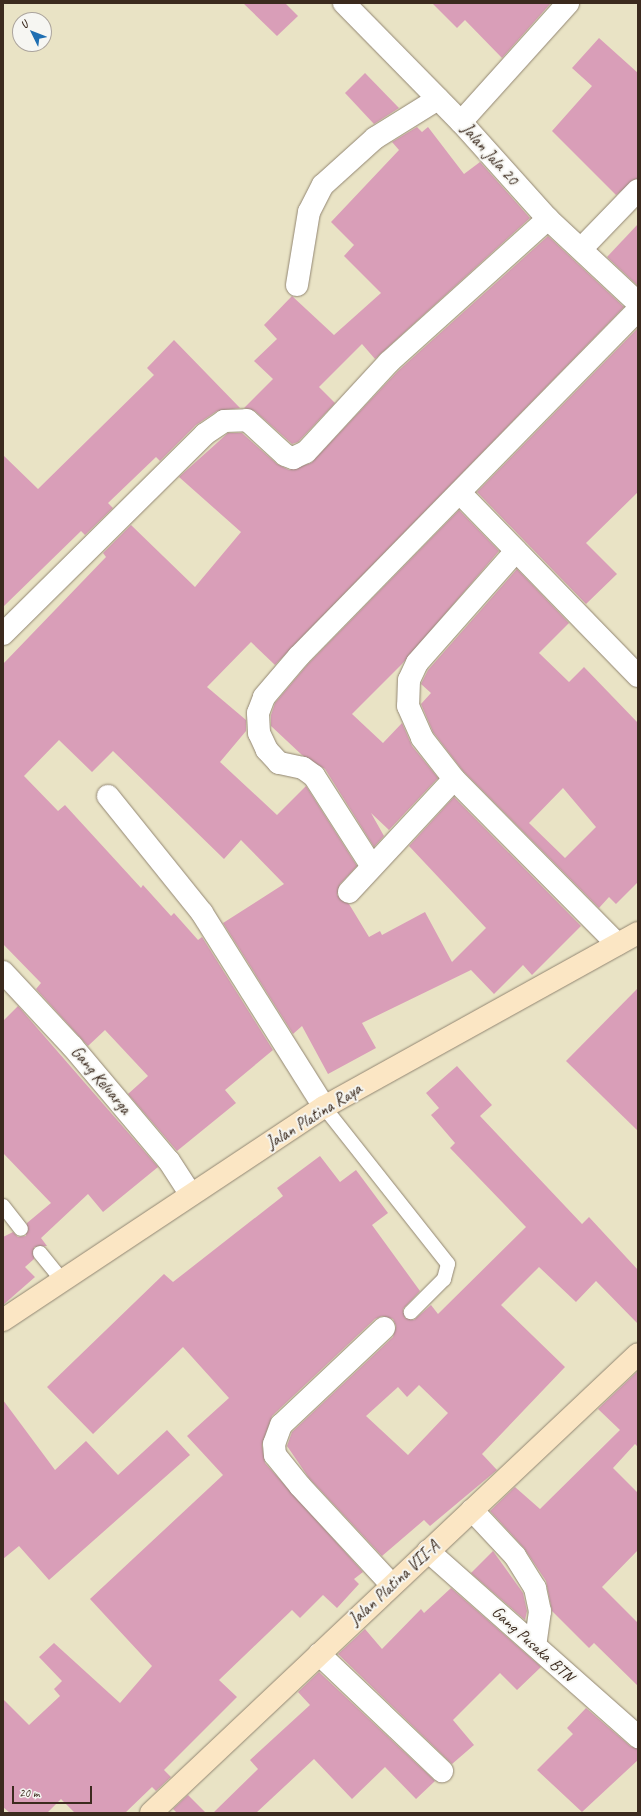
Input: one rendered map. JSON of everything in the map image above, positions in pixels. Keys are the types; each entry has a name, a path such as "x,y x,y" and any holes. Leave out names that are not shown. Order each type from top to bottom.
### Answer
{"main road":[{"name":"Jalan Platina Raya","path":"3,1320 324,1107 638,933"},
{"name":"Jalan Platina VII-A","path":"151,1813 638,1354"}],"street":[{"name":"Jalan Jala 20","path":"344,3 461,122 548,219 582,247 638,303"},
{"path":"461,122 568,3"},
{"path":"297,285 309,212 323,185 375,138 438,99"},
{"path":"582,247 638,190"},
{"path":"3,634 205,434 224,421 247,420 285,455 293,458 306,452 389,362 548,219"},
{"path":"371,865 314,776 302,768 279,763 267,750 259,733 258,713 274,681 461,494 638,310"},
{"path":"461,494 638,676"},
{"path":"516,551 417,663 409,680 408,706 412,719 454,779 616,944"},
{"path":"349,892 371,865 454,779"},
{"path":"108,796 202,913 324,1107"},
{"name":"Gang Keluarga","path":"3,972 72,1046 169,1162 192,1194"},
{"path":"384,1328 281,1426 274,1444 275,1454 295,1480 392,1585"},
{"path":"472,1510 515,1556 535,1588 540,1611 535,1645"},
{"name":"Gang Pusaka BTN","path":"428,1551 638,1737"},
{"path":"318,1654 442,1771"}],"lane":[{"path":"324,1107 448,1264 444,1279 411,1312"},
{"path":"3,1206 20,1228"},
{"path":"40,1253 62,1280"}],"building":[{"path":"243,3 285,3 298,16 277,36"},
{"path":"432,3 551,3 502,58 465,20 457,28"},
{"path":"599,38 638,73 638,178 616,195 552,131 592,86 572,68"},
{"path":"365,73 399,108 374,124 345,93"},
{"path":"417,127 422,132 428,127 464,174 480,162 530,218 375,359 362,344 319,387 335,403 298,442 292,444 255,411 244,408 273,379 254,361 277,339 264,325 292,296 334,335 381,293 344,256 354,245 331,222 399,150 392,142"},
{"path":"638,224 638,286 607,257"},
{"path":"548,236 624,307 275,665 251,642 207,687 246,720 246,731 220,762 277,815 306,786 357,866 340,884 337,895 349,904 369,937 380,931 382,935 425,912 452,962 486,928 409,846 454,797 581,926 532,975 523,965 494,994 471,970 362,1023 376,1048 328,1074 302,1026 293,1034 223,923 284,884 241,840 224,859 113,751 92,772 59,740 24,776 58,811 65,805 141,888 143,885 171,916 174,913 198,940 202,937 273,1050 225,1090 236,1103 177,1151 128,1094 148,1076 105,1030 88,1046 36,989 41,983 3,944 3,664 106,557 103,553 131,525 195,587 241,532 179,477 228,433 242,433 277,464 289,470 311,463 398,371"},
{"path":"638,328 638,492 586,543 617,574 586,604 477,492"},
{"path":"174,340 240,408 217,411 196,425 160,461 156,457 108,503 113,508 85,535 81,531 3,607 3,455 38,489 154,375 147,368"},
{"path":"459,510 499,551 402,664 352,714 383,743 402,723 412,746 438,778 389,830 371,813 384,836 374,847 325,769 302,755 271,726 271,715 275,703 308,664"},
{"path":"517,569 569,623 539,653 569,682 584,667 638,723 638,882 616,904 609,897 599,908 463,771 433,732 421,704 431,693 421,684 428,670","holes":["563,788 596,827 565,858 529,823"]},
{"path":"638,988 638,1131 566,1061"},
{"path":"18,1006 158,1167 103,1212 88,1194 41,1238 47,1246 34,1247 34,1259 25,1267 35,1277 3,1305 3,1237 13,1232 18,1237 26,1236 27,1223 51,1203 3,1153 3,1021"},
{"path":"457,1066 492,1105 480,1116 582,1224 589,1217 638,1270 638,1324 596,1281 576,1302 539,1267 501,1305 565,1367 482,1454 497,1470 430,1526 424,1520 382,1556 309,1478 287,1446 292,1432 393,1337 396,1326 393,1319 382,1316 375,1319 272,1416 262,1445 265,1463 363,1572 354,1579 359,1584 337,1608 323,1595 300,1618 292,1610 219,1680 237,1697 164,1770 171,1777 156,1791 152,1787 125,1813 75,1813 61,1799 47,1813 10,1813 3,1807 3,1699 29,1725 60,1696 54,1689 62,1681 39,1657 54,1643 120,1703 152,1666 90,1599 223,1475 187,1436 229,1398 183,1347 93,1434 47,1387 164,1274 173,1282 283,1196 277,1188 320,1156 340,1182 356,1170 388,1213 372,1225 420,1291 403,1309 405,1318 414,1320 431,1305 438,1314 526,1227 450,1148 455,1143 431,1115 439,1108 426,1093","holes":["419,1385 448,1413 408,1455 366,1416 398,1387 407,1397"]},
{"path":"638,1371 638,1447 635,1444 613,1468 638,1493 638,1550 602,1587 638,1623 638,1686 594,1643 589,1648 552,1611 546,1581 524,1548 490,1511 515,1487 540,1509 620,1430 598,1409"},
{"path":"3,1400 55,1470 86,1441 118,1475 167,1430 190,1455 49,1580 19,1546 3,1559"},
{"path":"493,1551 523,1593 527,1611 525,1620 471,1573"},
{"path":"451,1588 541,1667 517,1690 500,1673 453,1720 474,1745 452,1764 338,1654 365,1629 382,1649 421,1609 424,1613"},
{"path":"319,1672 435,1781 416,1799 385,1767 352,1799 314,1759 256,1813 213,1813 258,1769 250,1760 310,1705 298,1692"},
{"path":"586,1708 630,1746 638,1749 638,1760 582,1812 537,1770 573,1734 567,1728"},
{"path":"188,1795 206,1813 177,1813 173,1809"}]}
